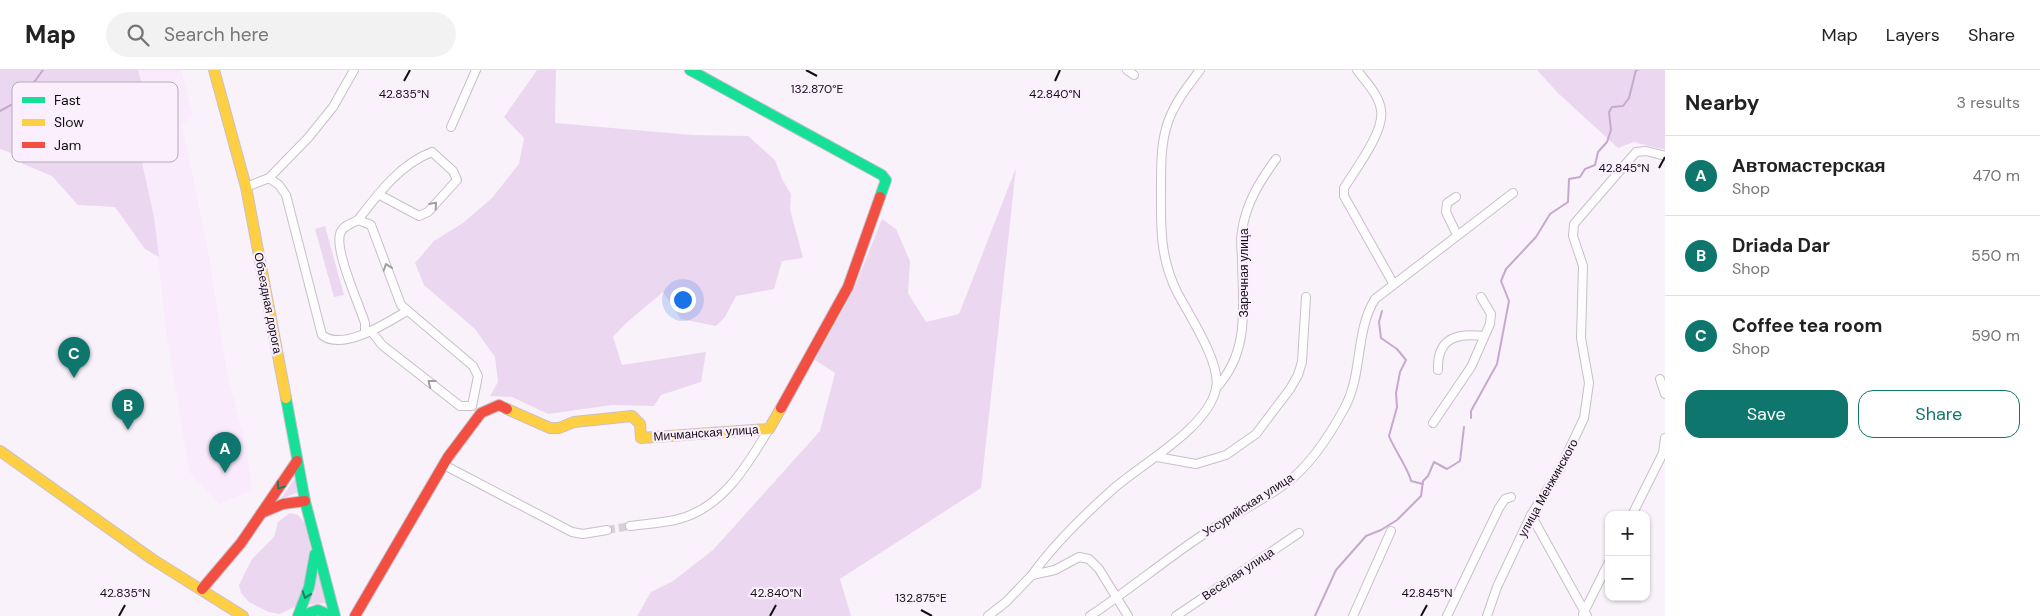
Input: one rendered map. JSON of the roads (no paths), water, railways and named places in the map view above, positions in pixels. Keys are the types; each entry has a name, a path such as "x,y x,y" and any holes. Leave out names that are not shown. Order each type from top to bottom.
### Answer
{"main road":[{"name":"Объездная дорога","path":"214,70 246,187 313,538"},
{"name":"Мичманская улица","path":"355,616 444,466 481,413 498,405 550,428 559,428 574,422 632,416 640,424 641,438 769,429 848,287 886,180 882,175 690,70"},
{"path":"0,451 152,559 202,588 243,616"},
{"path":"202,588 223,566 264,512 297,461"},
{"path":"264,512 283,504 305,501"},
{"path":"299,616 313,572 315,555 313,538"},
{"path":"313,538 334,616"},
{"path":"299,616 318,610 334,616"}],"street":[{"path":"246,187 269,178 308,138 334,107 354,70"},
{"path":"451,127 476,70"},
{"path":"1200,70 1176,104 1168,123 1161,163 1160,228 1169,272 1200,337 1210,351 1216,388"},
{"path":"1357,70 1376,96 1382,111 1379,127 1344,188 1344,196 1393,282 1513,193"},
{"name":"улица Менжинского","path":"1487,616 1497,587 1531,515 1559,471 1584,418 1590,383 1581,338 1583,266 1573,229 1578,218 1636,152 1646,151 1665,156"},
{"path":"358,220 371,225 401,305 473,366 478,376 472,406 460,406 368,332 340,248 340,234 344,228 358,220 378,194 415,158 432,152 453,171 456,180 428,212 419,216 378,194"},
{"name":"Заречная улица","path":"988,616 1006,602 1066,536 1112,490 1157,457 1199,420 1210,405 1216,388 1232,366 1244,324 1241,233 1245,215 1257,186 1276,159"},
{"path":"269,178 279,184 286,195 322,335 341,341 368,332 407,311"},
{"path":"1456,197 1447,203 1446,212 1458,235"},
{"name":"Уссурийская улица","path":"1090,616 1205,533 1285,484 1308,464 1346,406 1360,359 1363,326 1368,311 1375,299 1393,282"},
{"path":"1157,457 1196,464 1226,455 1256,434 1290,389 1298,375 1302,362 1306,297"},
{"path":"1433,423 1471,367 1481,346 1483,336 1490,324 1490,314 1481,297"},
{"path":"1438,370 1438,359 1442,347 1451,338 1464,334 1483,336"},
{"path":"1660,379 1665,394"},
{"path":"630,526 676,520 705,508 729,488 747,465 769,429"},
{"path":"1634,511 1663,453 1665,438"},
{"path":"444,466 572,532 583,534 607,530"},
{"path":"1446,616 1499,508 1505,499 1511,497"},
{"path":"1531,515 1584,615"},
{"path":"1353,616 1391,531"},
{"name":"Весёлая улица","path":"1176,616 1299,533"},
{"path":"1032,575 1048,572 1079,557 1084,558 1099,569 1128,616"},
{"path":"1584,615 1605,570"}],"waterway":[{"path":"34,82 43,70"},
{"path":"1471,418 1471,411 1497,364 1509,301 1501,281 1506,269 1536,237 1550,214 1568,202 1569,179 1580,177 1585,169 1595,165 1598,152 1607,142 1611,130 1609,112 1612,107 1623,106 1629,98 1636,70 1638,70"},
{"path":"0,111 12,104"},
{"path":"1382,311 1379,322 1381,338 1397,349 1406,360 1400,372 1396,393 1397,407 1389,436 1411,481 1423,484"},
{"path":"1315,616 1336,570 1366,536 1381,530 1397,520 1421,496 1423,481 1428,476 1434,462 1447,469 1460,461 1464,427"}],"tunnel":[{"path":"607,530 630,526"}],"place":[{"name":"Coffee tea room","path":"74,378"},
{"name":"Driada Dar","path":"128,430"},
{"name":"Автомастерская","path":"225,473"}]}
